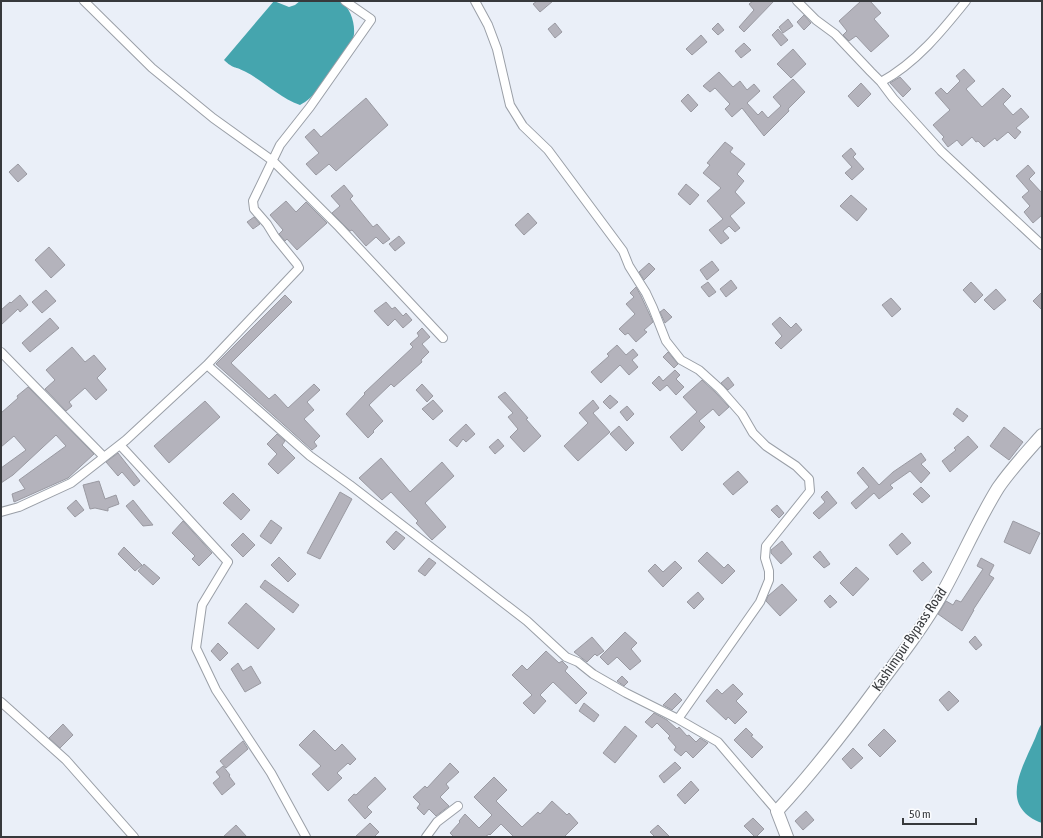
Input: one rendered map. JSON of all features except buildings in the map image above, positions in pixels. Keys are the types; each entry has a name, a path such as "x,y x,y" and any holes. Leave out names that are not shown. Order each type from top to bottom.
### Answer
{"main road":[{"name":"Kashimpur Bypass Road","path":"777,811 808,777 850,725 914,637 943,592 988,505 999,487 1008,474 1042,435"},
{"path":"777,811 788,837"}],"street":[{"path":"84,1 152,68 213,118 272,161 340,227 443,338"},
{"path":"1,512 19,507 71,482 120,445 207,365 299,268 274,237 267,224 254,209 253,201 280,145 310,107 371,20 345,1"},
{"path":"475,1 488,25 497,49 510,105 523,126 548,150 623,251 628,266 651,303 666,341 681,360 699,370 720,389 742,414 753,433 766,446 796,466 809,479 810,491 766,546 765,558 770,580 760,602 678,719"},
{"path":"797,1 816,20 835,34 881,82 893,98 941,151 1042,245"},
{"path":"881,82 889,78 920,53 942,30 966,1"},
{"path":"1,352 104,457"},
{"path":"207,365 310,456 350,484 457,566 527,621 566,657 578,662 593,674 626,693 678,719 718,742 777,811"},
{"path":"120,445 228,562 202,605 196,648 216,690 271,773 306,837"},
{"path":"1,702 66,760 134,837"},
{"path":"426,837 438,822 458,806"}],"water":[{"path":"274,1 289,7 300,1 340,1 347,7 353,20 354,34 343,58 315,93 300,105 224,60"},
{"path":"1042,723 1042,823 1029,816 1021,808 1017,798 1017,788 1023,765"}]}
